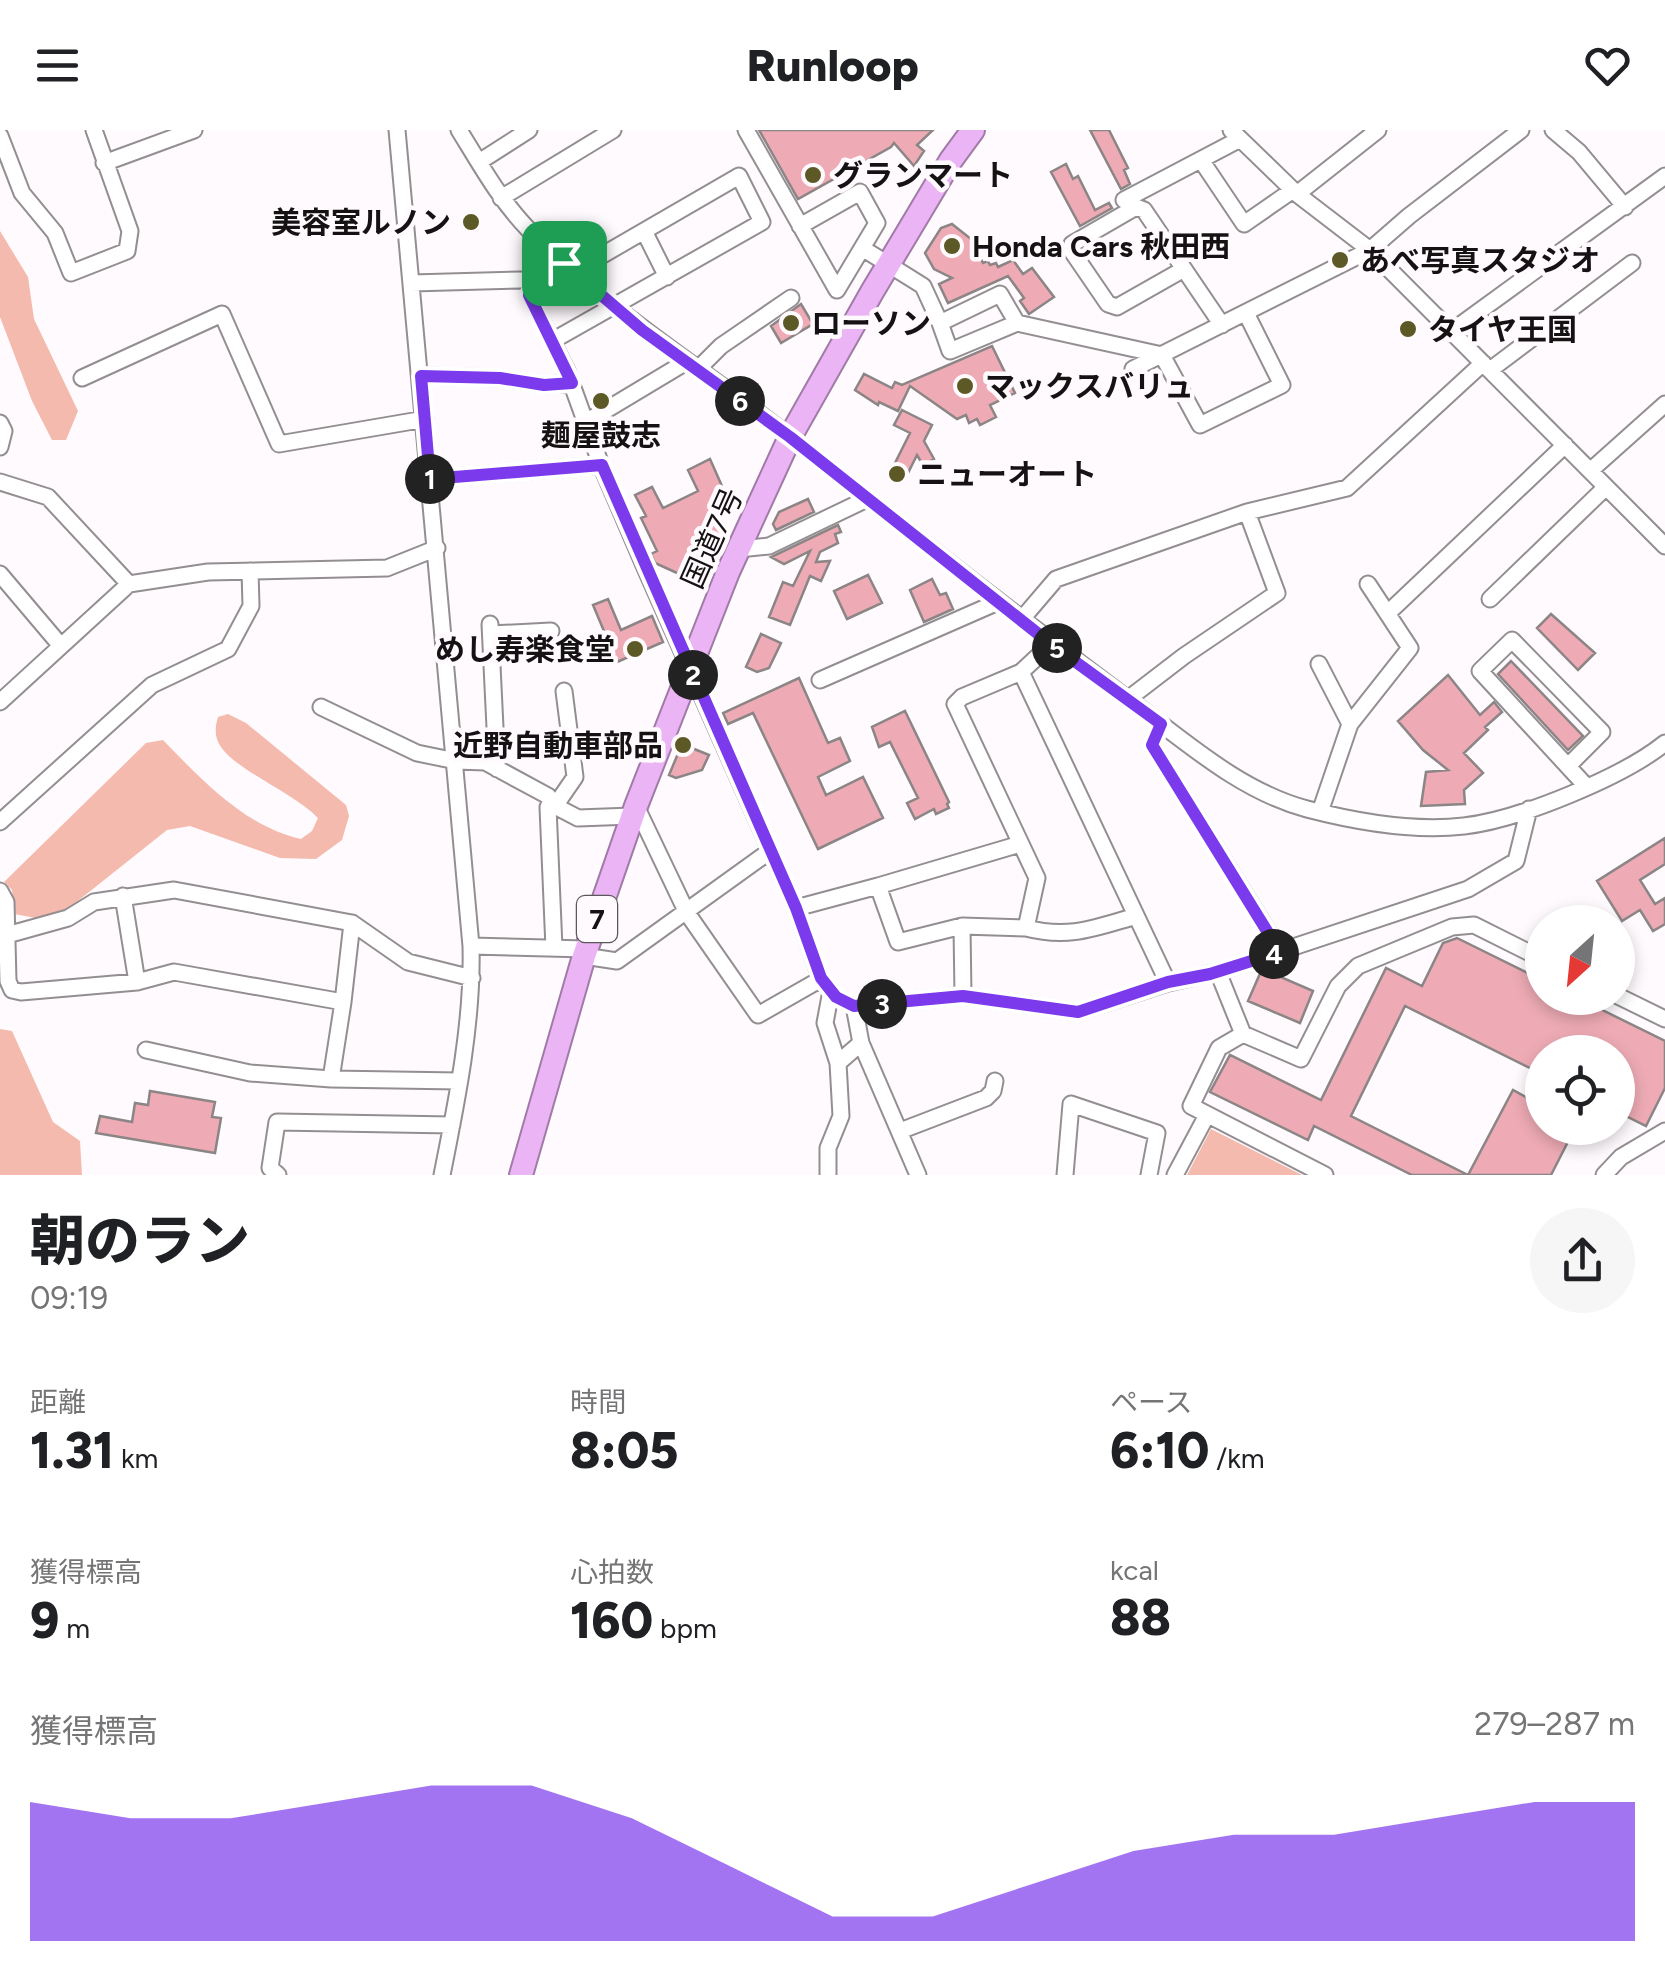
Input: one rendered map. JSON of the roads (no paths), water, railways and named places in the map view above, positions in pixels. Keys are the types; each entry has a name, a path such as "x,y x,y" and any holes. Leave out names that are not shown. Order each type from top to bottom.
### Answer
{"highway":[{"name":"国道7号","path":"521,1175 585,952 634,811 739,549 790,437 951,160 974,130"}],"street":[{"path":"0,136 22,194 55,233 71,273 127,251 130,230 94,130"},
{"path":"104,163 194,130"},
{"path":"397,130 471,946 472,978 459,1081 442,1175"},
{"path":"459,130 501,198 527,228 614,307 790,437 1051,644 1201,754 1265,794 1379,825 1465,826 1529,809 1616,774 1665,742"},
{"path":"478,162 529,130"},
{"path":"501,198 613,130"},
{"path":"746,130 800,226 837,290 877,223 860,192 800,226"},
{"path":"1201,160 1244,224 1295,192 1378,130"},
{"path":"1134,369 1370,250 1521,130"},
{"path":"1553,130 1579,152 1625,207"},
{"path":"1124,200 1201,160 1235,135 1295,192 1370,250 1665,546"},
{"path":"552,341 762,222 738,176 644,230 537,279 529,295 572,383 602,465 826,984 836,997 854,1006 963,996 1078,1012 1168,982 1218,972 1468,889 1516,861 1529,809"},
{"path":"1452,331 1665,176"},
{"path":"1184,268 1116,307 1108,304 1070,250 1072,244 1136,207 1144,210 1184,268 1222,325"},
{"path":"644,230 667,277"},
{"path":"862,248 922,286 950,351 1017,323 1162,356 1200,425 1282,385 1246,312"},
{"path":"1021,620 1056,580 1247,512 1347,488 1486,367 1632,263"},
{"path":"412,283 521,280"},
{"path":"940,323 1000,294 1017,323"},
{"path":"586,422 654,382 692,366 792,298"},
{"path":"82,378 222,314 280,444 425,419"},
{"path":"421,376 500,378 544,385 572,383"},
{"path":"1590,471 1665,404"},
{"path":"0,423 4,431 0,447"},
{"path":"1389,612 1565,445"},
{"path":"430,479 602,465"},
{"path":"0,482 48,498 128,584"},
{"path":"1490,599 1606,487"},
{"path":"739,549 769,546 867,499"},
{"path":"1128,699 1277,593 1247,512"},
{"path":"0,702 128,584 190,574 387,568 437,548"},
{"path":"0,822 152,685 228,649 251,606 250,571"},
{"path":"0,574 60,646"},
{"path":"1320,812 1350,724 1410,648 1368,584"},
{"path":"820,680 998,602"},
{"path":"497,769 490,629 551,631"},
{"path":"1570,765 1602,732 1512,640 1480,671 1586,786"},
{"path":"1026,928 1037,878 955,704 962,696 1020,672 1051,644"},
{"path":"1319,664 1350,724"},
{"path":"1020,672 1168,982"},
{"path":"554,948 548,807 575,777 564,691"},
{"path":"321,707 418,753 456,762 485,762 578,818 634,811 687,913 758,1014 826,984"},
{"path":"1161,724 1152,745 1280,952"},
{"path":"796,908 1020,844"},
{"path":"471,946 554,948 617,961 770,850"},
{"path":"878,886 898,942 962,926 1075,934 1136,916"},
{"path":"6,935 68,918 94,902 174,890 352,923 408,962 472,978"},
{"path":"0,891 6,902 8,981 12,990 137,982 174,972 343,1002"},
{"path":"123,896 137,982"},
{"path":"331,1079 352,923"},
{"path":"1218,972 1243,1034 1301,1059 1338,986 1358,966 1452,927 1474,925 1525,950"},
{"path":"962,926 963,996"},
{"path":"826,984 825,1022 838,1063 842,1116 828,1148 828,1175"},
{"path":"1635,1005 1665,1020"},
{"path":"854,1006 860,1043 918,1175"},
{"path":"1243,1034 1219,1048 1190,1106 1325,1175"},
{"path":"838,1063 860,1043"},
{"path":"146,1050 250,1074 459,1081"},
{"path":"900,1131 986,1098 995,1082"},
{"path":"1065,1175 1072,1104 1158,1133 1149,1175"},
{"path":"1175,1175 1206,1114"},
{"path":"278,1175 270,1168 278,1122 452,1125"},
{"path":"1604,1175 1621,1156 1665,1130"}],"place":[{"name":"グランマート","path":"813,175"},
{"name":"美容室ルノン","path":"471,222"},
{"name":"Honda Cars 秋田西","path":"952,246"},
{"name":"あべ写真スタジオ","path":"1340,260"},
{"name":"ローソン","path":"791,323"},
{"name":"タイヤ王国","path":"1408,329"},
{"name":"マックスバリュ","path":"965,386"},
{"name":"麺屋鼓志","path":"601,401"},
{"name":"ニューオート","path":"897,474"},
{"name":"めし寿楽食堂","path":"635,649"},
{"name":"近野自動車部品","path":"683,745"}]}
